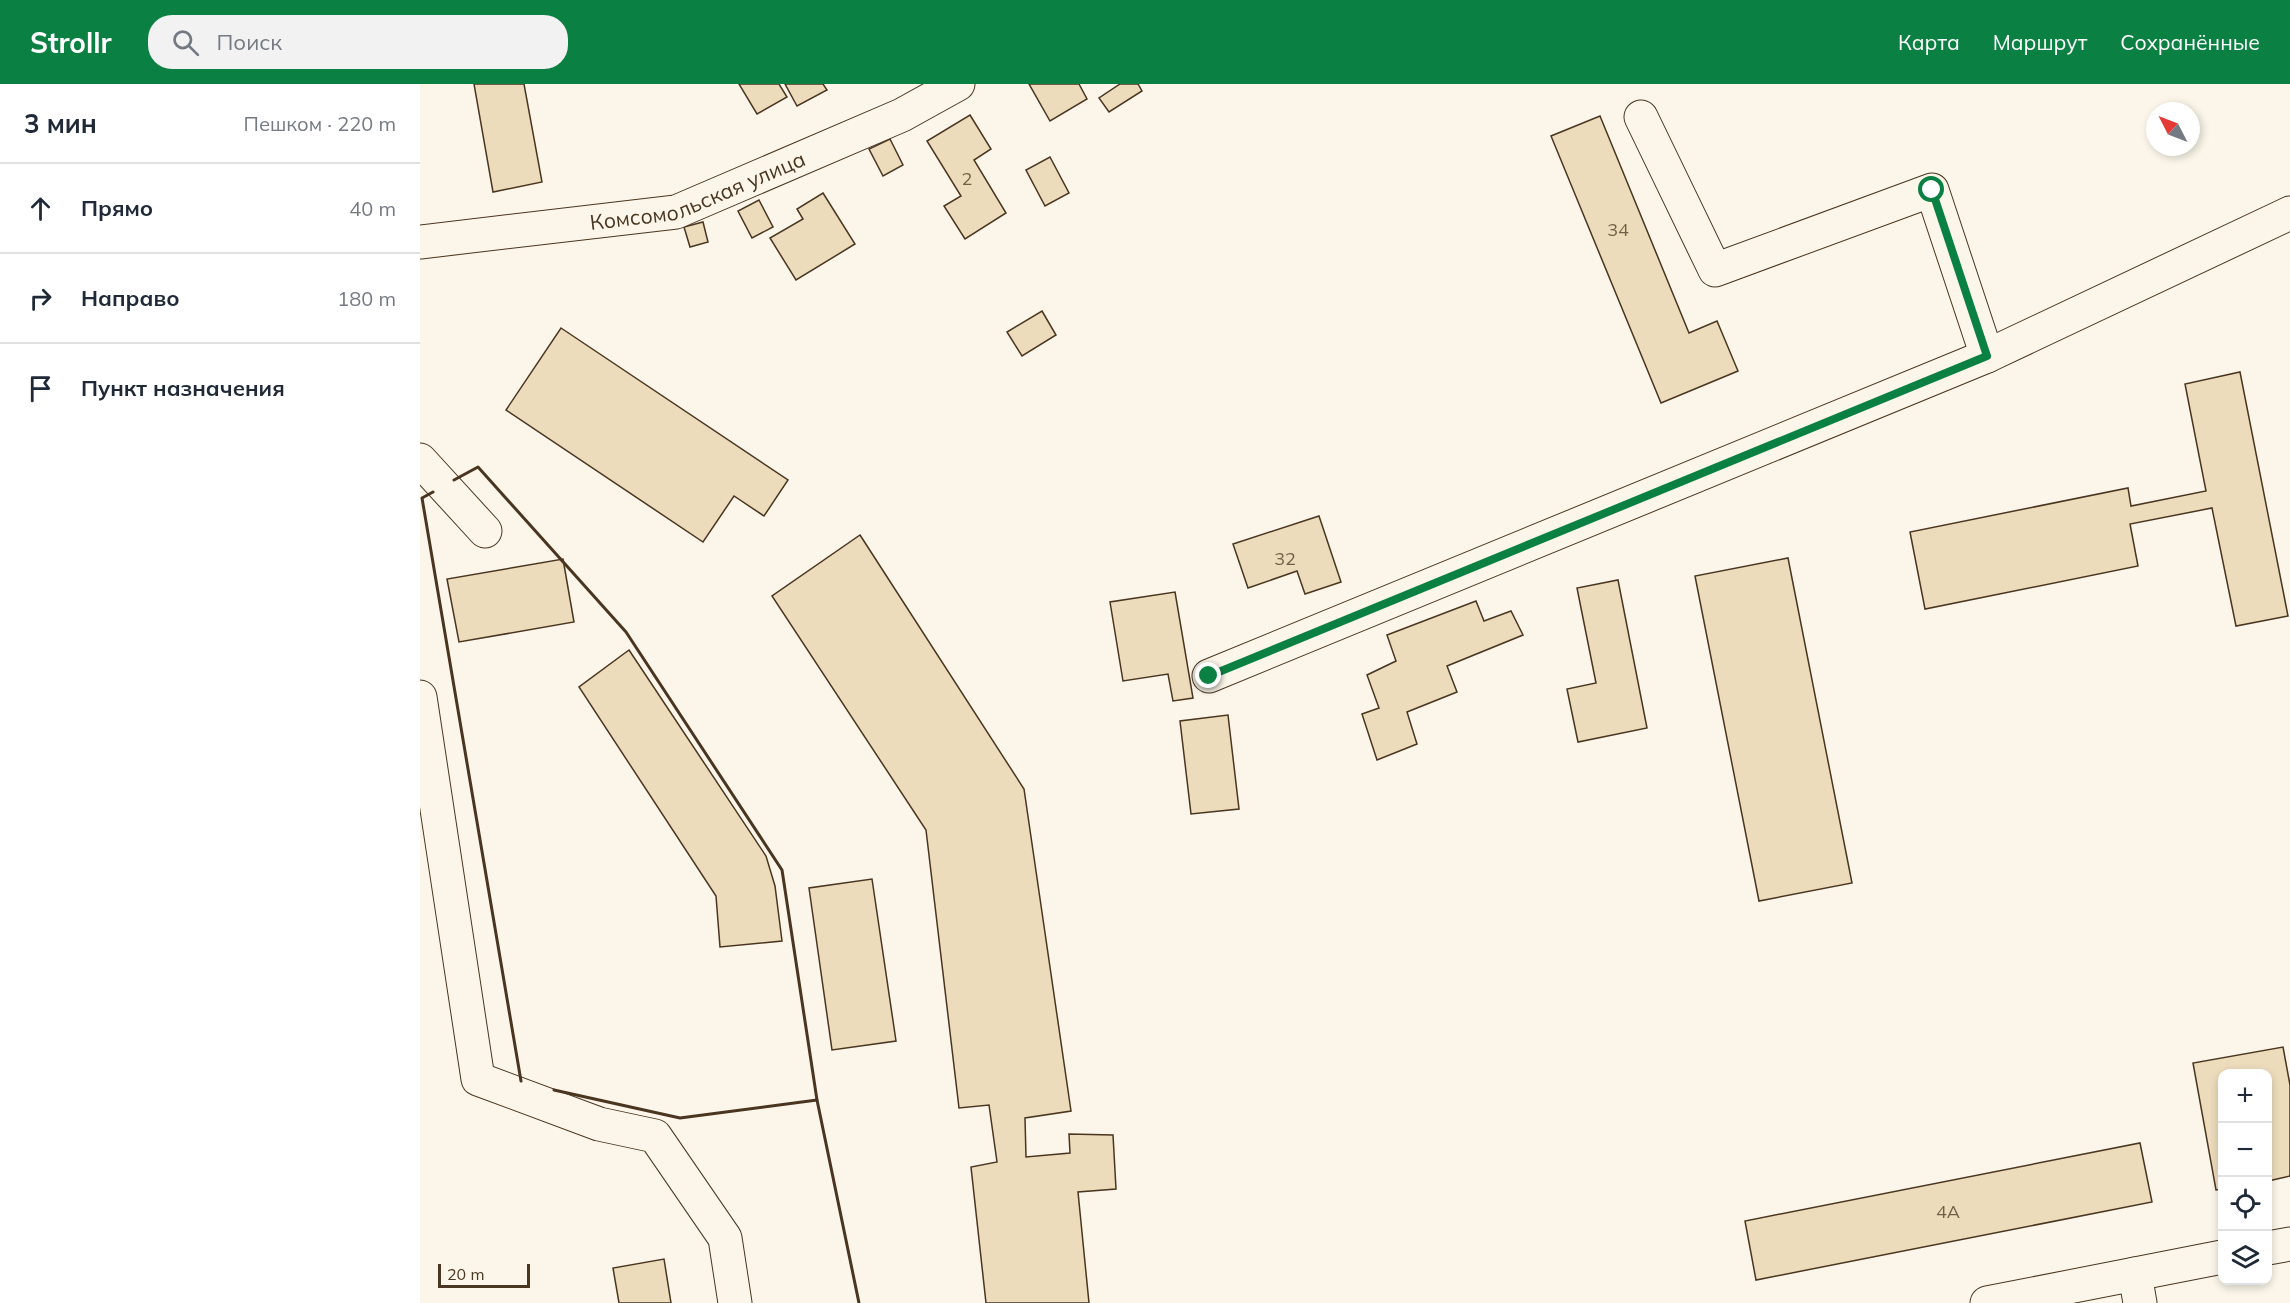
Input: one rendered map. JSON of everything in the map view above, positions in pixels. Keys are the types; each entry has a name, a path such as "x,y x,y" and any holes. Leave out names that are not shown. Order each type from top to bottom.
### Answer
{"street":[{"name":"Комсомольская улица","path":"420,242 676,212 902,115 958,84"},
{"path":"1641,117 1716,270 1932,190 1987,356"},
{"path":"1209,676 1987,356 2290,213"},
{"path":"420,460 485,531"},
{"path":"420,697 426,781 478,1079 599,1124 655,1136 725,1238 735,1303"},
{"path":"2272,1247 2290,1244"},
{"path":"1987,1303 2137,1289 2218,1259"}],"building":[{"path":"474,84 524,84 542,182 493,192"},
{"path":"739,84 779,84 787,97 757,114"},
{"path":"785,84 823,84 827,90 797,106"},
{"path":"1029,84 1079,84 1087,99 1050,121"},
{"path":"1120,84 1138,84 1142,91 1109,112 1099,98"},
{"path":"970,115 991,149 974,160 1006,213 965,239 944,206 961,196 927,141"},
{"path":"1600,116 1689,333 1717,321 1738,371 1661,403 1551,136"},
{"path":"890,139 903,165 883,176 869,149"},
{"path":"1050,157 1069,193 1045,206 1026,170"},
{"path":"823,193 855,244 796,280 770,238 803,219 797,209"},
{"path":"759,200 773,227 752,238 738,211"},
{"path":"703,222 708,242 690,247 684,227"},
{"path":"1042,311 1056,335 1022,356 1007,332"},
{"path":"561,328 788,480 764,516 734,496 703,542 506,410"},
{"path":"2240,372 2288,616 2236,626 2212,508 2130,524 2138,566 1925,609 1910,532 2128,488 2131,506 2206,491 2185,384"},
{"path":"1319,516 1341,582 1305,594 1297,571 1248,588 1233,544"},
{"path":"860,535 1024,789 1071,1111 1025,1118 1026,1157 1070,1153 1069,1134 1113,1135 1116,1189 1078,1192 1089,1303 986,1303 971,1167 997,1162 989,1105 959,1108 926,830 772,596"},
{"path":"1788,558 1852,883 1759,901 1695,576"},
{"path":"563,559 574,622 459,642 447,579"},
{"path":"1618,580 1647,728 1578,742 1567,689 1596,683 1577,588"},
{"path":"1175,592 1193,698 1173,701 1168,674 1123,681 1110,602"},
{"path":"1476,601 1484,621 1511,611 1523,635 1447,666 1457,692 1407,712 1417,744 1377,760 1362,714 1379,708 1367,675 1396,661 1387,635"},
{"path":"629,650 766,856 775,886 782,941 720,947 716,896 579,687"},
{"path":"1228,715 1239,809 1191,814 1180,721"},
{"path":"872,879 896,1041 832,1050 809,888"},
{"path":"2283,1047 2290,1085 2290,1176 2272,1180 2272,1069 2218,1069 2218,1190 2216,1190 2193,1063"},
{"path":"2140,1143 2152,1202 1756,1280 1745,1221"},
{"path":"664,1259 671,1303 619,1303 613,1268"}],"wall":[{"path":"454,480 478,467 626,632 782,870 817,1100 859,1303"},
{"path":"433,492 422,498 521,1081"},
{"path":"554,1090 680,1118 817,1100"}],"route":[{"path":"1209,676 1987,356 1932,190"}]}
